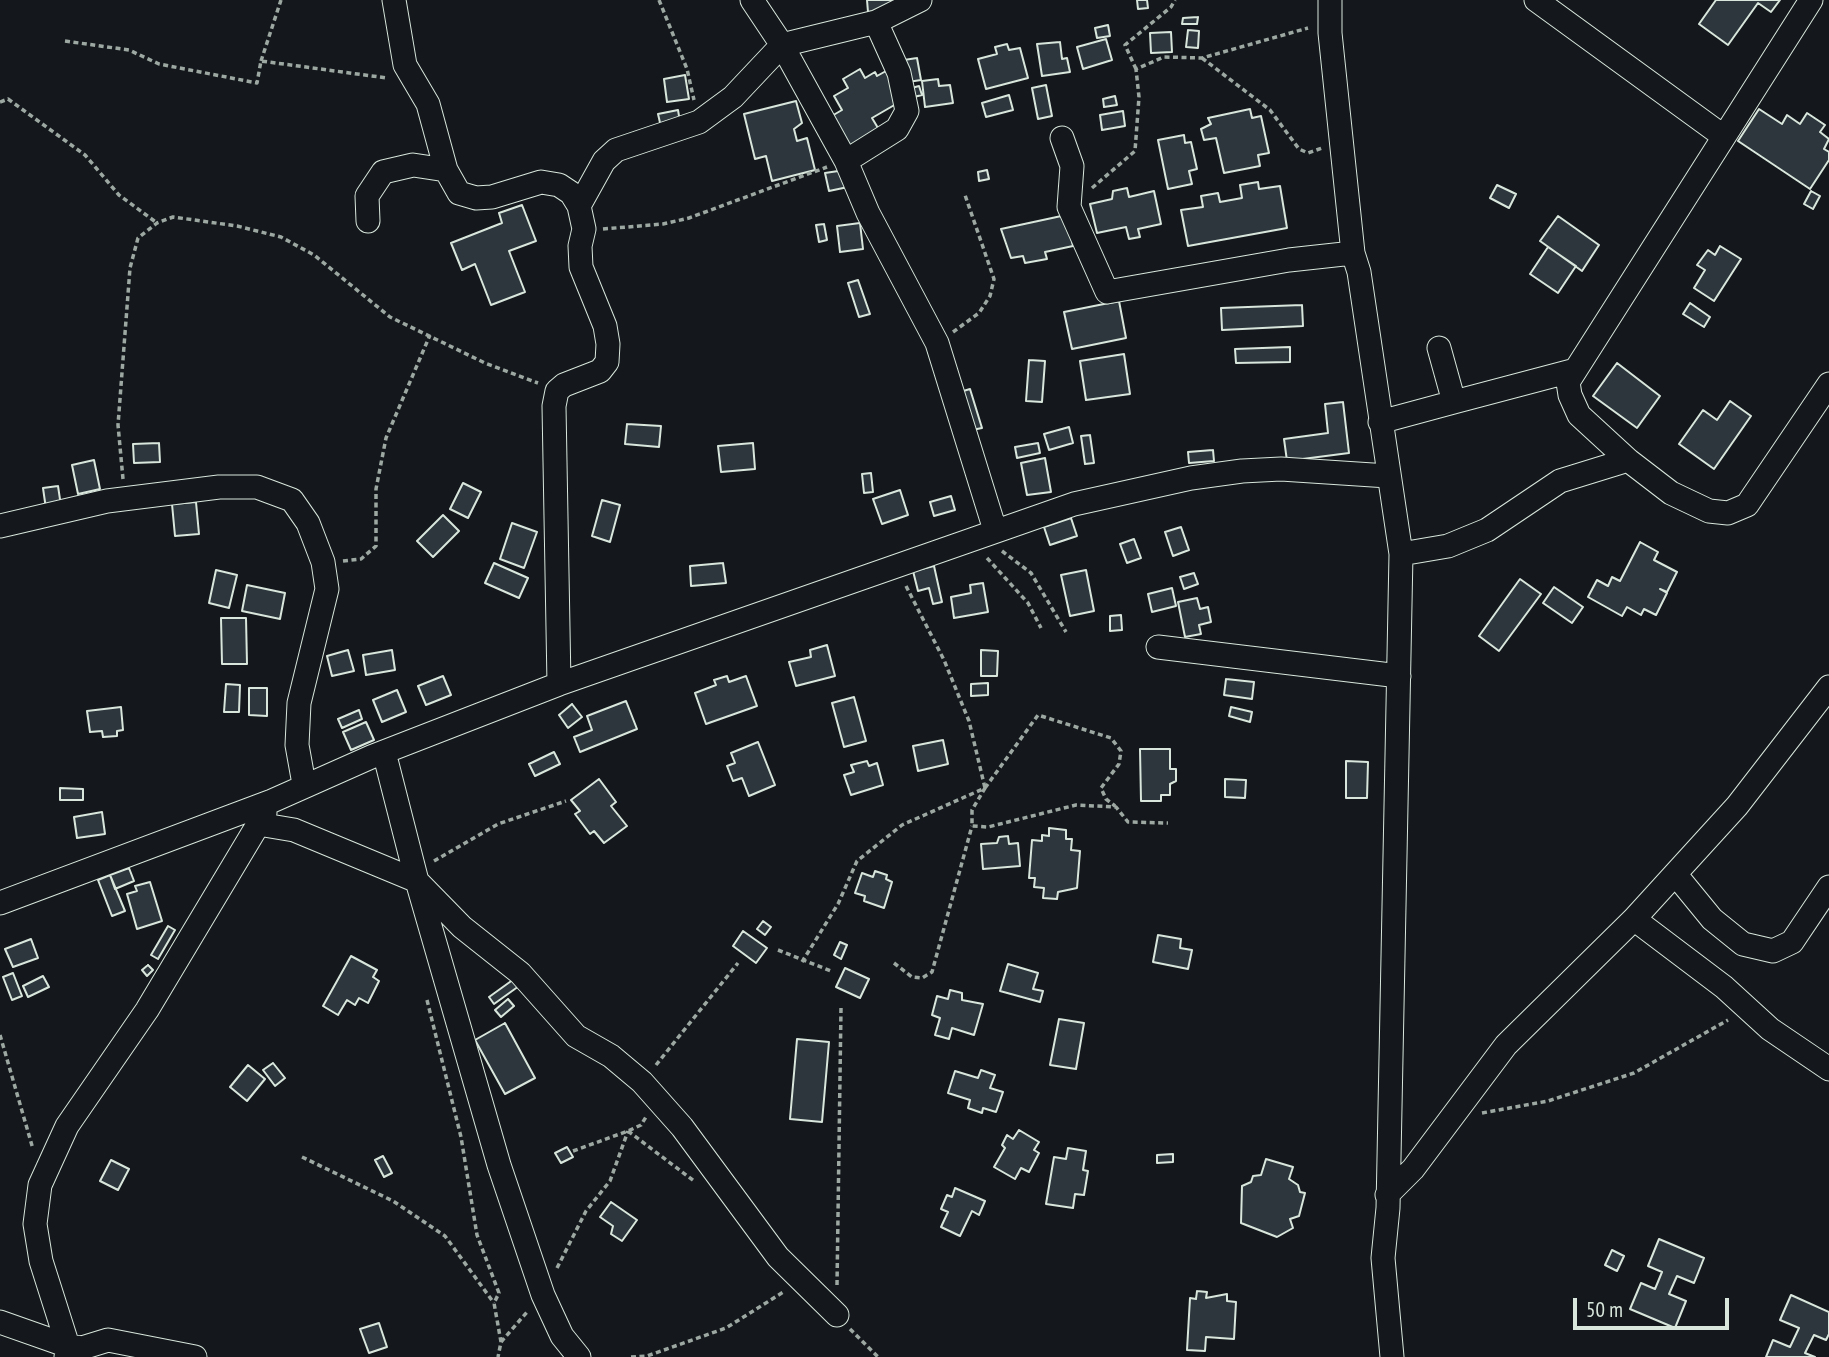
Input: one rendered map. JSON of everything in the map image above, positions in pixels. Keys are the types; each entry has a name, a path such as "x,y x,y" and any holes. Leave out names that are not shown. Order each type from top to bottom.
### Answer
{"street":[{"path":"394,0 405,65 436,126 446,170 459,193 476,198 492,197 541,182 559,185 571,193 579,206 584,229 580,246 581,267 605,326 608,344 607,362 600,371 557,391 553,426 559,684"},
{"path":"752,0 782,45 846,162 868,213 937,343 981,535"},
{"path":"579,206 604,161 616,150 699,122 733,97 782,45 876,22 920,0"},
{"path":"1330,0 1330,33 1353,253 1359,272 1401,554 1387,1195 1382,1258 1392,1357"},
{"path":"1811,0 1568,382 1570,395 1579,415 1628,460 1671,493 1709,510 1728,513 1747,505 1829,384"},
{"path":"1545,3 1723,136"},
{"path":"846,162 897,129 906,111 899,73 876,22"},
{"path":"1062,138 1072,166 1069,207 1107,292 1353,253"},
{"path":"368,221 367,195 383,172 413,165 446,170"},
{"path":"1438,348 1454,402"},
{"path":"1380,422 1575,370"},
{"path":"1401,554 1448,546 1487,530 1560,481 1628,460"},
{"path":"0,903 272,801 304,784 559,684 1074,504 1191,478 1281,469 1388,476"},
{"path":"0,526 125,499 219,487 257,487 292,500 308,523 323,562 327,589 299,703 297,745 304,784"},
{"path":"1158,647 1399,676"},
{"path":"1387,1195 1413,1169 1477,1081 1527,1022 1676,876 1737,806 1829,687"},
{"path":"384,752 417,881 499,1165 543,1295 562,1336 579,1357"},
{"path":"67,1351 41,1261 35,1224 40,1185 67,1126 141,1020 272,801"},
{"path":"258,824 294,830 417,881 462,927 520,973 576,1037 611,1056 642,1082 682,1126 760,1235 837,1315"},
{"path":"1676,876 1712,919 1744,944 1773,951 1792,943 1829,887"},
{"path":"1634,919 1724,987 1770,1029 1829,1069"},
{"path":"0,1322 67,1351 108,1340 195,1357"}],"path":[{"path":"65,41 129,50 159,64 257,83 261,61 281,0"},
{"path":"659,0 687,69 699,122"},
{"path":"1069,207 1135,151 1139,97 1136,69 1125,45 1175,0"},
{"path":"1136,69 1164,57 1202,58 1304,28 1315,27 1330,33"},
{"path":"1202,58 1270,110 1299,149 1308,153 1341,142"},
{"path":"261,61 413,82"},
{"path":"0,102 8,99 85,155 119,195 156,223"},
{"path":"584,229 663,224 689,218 816,170 846,162"},
{"path":"937,343 979,313 990,296 994,279 965,195"},
{"path":"125,499 118,425 130,268 138,238 156,223 173,217 281,237 314,255 390,317 485,363 557,391"},
{"path":"323,562 361,559 376,546 376,489 386,438 430,335"},
{"path":"981,535 1010,581 1028,603 1041,628"},
{"path":"981,535 1031,573 1066,632"},
{"path":"895,566 944,660 964,710 985,788"},
{"path":"894,963 912,977 922,978 932,972 972,826 972,810 1038,715 1111,738 1121,751 1119,764 1101,788 1106,799 1128,821 1168,823"},
{"path":"803,962 838,904 857,861 902,825 985,788"},
{"path":"417,881 430,863 498,824 566,801"},
{"path":"972,826 988,827 1076,805 1116,807"},
{"path":"778,950 831,971"},
{"path":"642,1082 738,963"},
{"path":"841,1008 837,1315 878,1357"},
{"path":"1450,1120 1548,1101 1634,1073 1747,1009"},
{"path":"430,1014 461,1137 477,1235 499,1293 494,1303"},
{"path":"0,1035 30,1132 40,1185"},
{"path":"501,1342 543,1295 586,1211 610,1181 628,1131"},
{"path":"573,1151 628,1131"},
{"path":"628,1131 700,1186"},
{"path":"302,1157 412,1212 445,1236 494,1303 501,1342 498,1357"},
{"path":"631,1357 647,1356 726,1328 784,1292 805,1283"}],"building":[{"path":"867,0 896,0 897,10 868,12"},
{"path":"1137,0 1147,0 1148,8 1138,9"},
{"path":"1716,0 1780,0 1771,12 1758,3 1728,45 1699,24"},
{"path":"1198,17 1197,24 1182,24 1183,18"},
{"path":"1108,25 1110,36 1097,38 1095,28"},
{"path":"1188,30 1199,31 1198,48 1186,47"},
{"path":"1171,32 1172,52 1151,53 1150,33"},
{"path":"1106,39 1112,60 1083,69 1077,47"},
{"path":"1060,42 1062,59 1067,58 1070,72 1042,76 1037,44"},
{"path":"1007,44 1009,50 1020,48 1028,78 986,89 978,59 997,54 995,47"},
{"path":"917,58 921,80 908,82 904,60"},
{"path":"860,69 865,78 875,72 877,76 886,71 903,100 872,118 881,133 849,151 830,117 842,110 834,96 848,88 843,79"},
{"path":"685,75 689,99 667,102 664,79"},
{"path":"938,79 939,86 950,85 953,103 925,107 922,81"},
{"path":"1046,85 1052,116 1038,119 1032,88"},
{"path":"919,86 922,95 910,98 908,89"},
{"path":"1009,95 1013,110 986,117 982,103"},
{"path":"1115,96 1117,105 1104,107 1103,99"},
{"path":"796,101 802,123 794,129 797,141 807,138 815,170 772,181 766,156 755,159 744,114"},
{"path":"1250,109 1252,118 1261,116 1269,153 1258,155 1260,166 1224,173 1216,138 1204,140 1201,129 1211,124 1208,118"},
{"path":"1759,109 1782,124 1787,115 1800,124 1807,113 1825,125 1820,132 1829,139 1824,149 1829,152 1829,160 1810,189 1738,141"},
{"path":"678,110 680,122 661,127 658,114"},
{"path":"1123,111 1125,126 1102,130 1100,115"},
{"path":"1184,135 1185,143 1191,142 1197,169 1189,171 1192,184 1168,189 1158,140"},
{"path":"845,170 848,187 829,191 825,173"},
{"path":"987,170 989,179 979,181 978,172"},
{"path":"1258,182 1259,189 1280,186 1287,228 1188,246 1181,210 1203,207 1201,196 1218,193 1220,202 1242,198 1240,185"},
{"path":"1497,185 1516,194 1509,208 1490,198"},
{"path":"1127,188 1129,197 1154,191 1161,224 1138,229 1140,237 1129,239 1126,227 1097,233 1090,204 1112,199 1113,191"},
{"path":"1811,191 1820,196 1813,209 1804,204"},
{"path":"522,205 536,241 509,251 525,292 491,305 475,264 462,270 451,243 502,223 499,213"},
{"path":"1066,215 1073,246 1045,252 1047,259 1025,263 1023,256 1011,258 1001,229"},
{"path":"1558,216 1599,245 1582,271 1540,241"},
{"path":"860,223 863,249 840,252 837,226"},
{"path":"824,224 827,240 819,242 816,225"},
{"path":"1720,246 1741,259 1714,301 1694,288 1705,270 1697,265 1708,250 1715,255"},
{"path":"1548,247 1576,266 1558,293 1530,274"},
{"path":"858,280 870,314 859,317 848,283"},
{"path":"1119,301 1126,338 1072,349 1064,312"},
{"path":"1690,303 1710,317 1704,327 1683,314"},
{"path":"1302,305 1303,326 1222,330 1221,308"},
{"path":"1290,347 1290,362 1236,363 1235,349"},
{"path":"1124,354 1130,394 1086,400 1080,361"},
{"path":"1029,360 1045,361 1042,402 1026,401"},
{"path":"1617,363 1660,396 1637,428 1593,396"},
{"path":"970,389 982,428 972,430 960,392"},
{"path":"1730,401 1751,416 1714,469 1679,444 1703,410 1717,420"},
{"path":"1343,402 1349,453 1287,461 1284,439 1328,433 1325,404"},
{"path":"627,424 661,426 659,447 625,444"},
{"path":"1069,427 1073,443 1049,450 1044,434"},
{"path":"1090,435 1094,463 1085,464 1081,436"},
{"path":"159,443 160,462 134,463 133,444"},
{"path":"753,443 755,469 721,472 718,446"},
{"path":"1038,443 1040,453 1017,458 1015,447"},
{"path":"1213,450 1214,461 1189,463 1188,452"},
{"path":"1045,458 1051,492 1027,495 1021,463"},
{"path":"94,460 100,489 78,494 72,465"},
{"path":"871,473 873,492 864,493 862,474"},
{"path":"463,483 481,492 468,518 450,509"},
{"path":"58,486 61,506 46,509 43,488"},
{"path":"900,490 908,515 882,524 873,499"},
{"path":"951,496 955,510 934,516 930,502"},
{"path":"602,500 620,505 610,542 592,536"},
{"path":"196,502 199,534 175,536 172,504"},
{"path":"443,515 459,531 433,557 417,541"},
{"path":"1071,518 1077,536 1050,545 1044,527"},
{"path":"512,523 537,532 524,568 500,559"},
{"path":"1181,527 1189,550 1173,556 1165,532"},
{"path":"1134,539 1141,558 1127,563 1120,544"},
{"path":"1640,542 1658,552 1654,560 1677,572 1667,592 1660,589 1667,593 1656,615 1644,609 1641,615 1627,607 1622,616 1588,597 1597,580 1608,586 1612,577 1620,581"},
{"path":"494,563 528,578 519,598 485,583"},
{"path":"723,563 726,583 691,586 690,566"},
{"path":"934,566 942,602 933,604 929,588 918,591 913,571"},
{"path":"216,570 237,575 229,608 209,603"},
{"path":"1086,570 1094,611 1070,616 1061,575"},
{"path":"1194,573 1198,584 1184,589 1180,577"},
{"path":"1520,579 1541,594 1499,651 1479,636"},
{"path":"983,583 988,612 954,618 951,597 971,593 970,585"},
{"path":"247,585 285,593 280,619 242,611"},
{"path":"1554,587 1583,607 1572,623 1543,603"},
{"path":"1172,588 1176,606 1152,612 1148,594"},
{"path":"1197,598 1200,609 1208,607 1211,622 1199,625 1201,634 1185,637 1178,602"},
{"path":"1121,615 1122,630 1110,631 1110,616"},
{"path":"221,618 246,618 247,664 222,664"},
{"path":"827,645 835,676 796,686 789,662 811,657 810,650"},
{"path":"348,650 354,671 332,676 327,656"},
{"path":"392,650 395,670 366,675 363,655"},
{"path":"981,650 998,651 997,676 981,676"},
{"path":"443,676 451,695 426,705 418,686"},
{"path":"727,676 729,682 746,676 757,706 706,724 695,693 716,685 714,680"},
{"path":"1226,679 1254,682 1252,699 1224,695"},
{"path":"988,683 988,695 971,696 971,684"},
{"path":"226,684 240,685 239,712 224,712"},
{"path":"249,688 267,688 267,716 249,715"},
{"path":"397,690 406,712 382,722 373,700"},
{"path":"854,697 866,741 844,747 832,703"},
{"path":"626,701 637,729 580,752 574,737 592,730 587,716"},
{"path":"572,704 582,717 568,728 559,715"},
{"path":"121,707 123,730 117,731 117,736 103,737 102,731 90,732 87,711"},
{"path":"1231,707 1252,712 1250,722 1229,716"},
{"path":"359,710 362,719 342,728 338,719"},
{"path":"366,722 374,740 351,750 343,732"},
{"path":"943,740 948,764 918,771 913,746"},
{"path":"758,742 775,785 749,796 742,778 733,781 727,766 735,763 731,753"},
{"path":"1140,749 1170,749 1170,769 1176,769 1176,781 1170,784 1170,795 1161,795 1161,801 1141,801"},
{"path":"554,752 560,764 535,776 529,764"},
{"path":"867,761 869,766 877,763 883,785 851,795 844,775 854,772 851,765"},
{"path":"1346,761 1368,762 1367,798 1346,798"},
{"path":"599,779 616,802 611,806 627,826 604,843 594,831 590,834 575,814 580,811 571,800"},
{"path":"1225,779 1246,780 1245,798 1225,797"},
{"path":"60,788 83,789 83,800 60,800"},
{"path":"102,812 105,834 77,838 74,817"},
{"path":"1049,828 1066,830 1066,839 1072,839 1071,850 1080,851 1077,888 1058,892 1057,899 1043,898 1044,888 1034,887 1035,878 1029,878 1032,840 1042,841 1042,835 1049,836"},
{"path":"1008,836 1009,844 1018,843 1020,866 983,869 981,844 997,843 999,837"},
{"path":"129,868 134,881 115,889 110,875"},
{"path":"875,871 887,875 886,879 892,882 884,908 864,901 865,896 855,893 862,873 873,877"},
{"path":"110,875 125,911 112,916 98,880"},
{"path":"150,882 162,921 137,929 127,894 137,891 135,886"},
{"path":"763,921 771,927 765,935 757,929"},
{"path":"168,926 175,930 158,959 151,955"},
{"path":"743,931 767,948 756,963 733,946"},
{"path":"1158,935 1181,939 1180,948 1192,950 1188,969 1153,962"},
{"path":"31,939 38,958 13,967 5,949"},
{"path":"840,942 847,945 841,959 834,955"},
{"path":"351,956 377,970 373,977 379,981 368,1003 359,998 355,1005 347,1000 338,1015 323,1006"},
{"path":"1008,964 1038,973 1033,989 1043,991 1040,1002 1000,991"},
{"path":"148,965 153,970 147,976 142,970"},
{"path":"845,968 869,979 860,998 836,987"},
{"path":"13,973 22,996 12,1000 3,977"},
{"path":"43,976 49,987 28,997 23,986"},
{"path":"514,979 519,986 494,1004 489,997"},
{"path":"950,990 962,993 962,1000 983,1004 974,1035 952,1028 949,1039 935,1035 940,1018 932,1015 937,996 948,999"},
{"path":"508,999 514,1006 501,1017 495,1010"},
{"path":"1059,1019 1084,1023 1076,1069 1050,1065"},
{"path":"505,1023 535,1078 505,1094 475,1040"},
{"path":"797,1039 829,1042 822,1122 790,1119"},
{"path":"273,1063 285,1078 275,1086 263,1070"},
{"path":"248,1065 265,1079 247,1101 230,1087"},
{"path":"981,1070 995,1075 990,1088 1003,1092 996,1112 983,1108 982,1113 968,1108 970,1100 948,1093 955,1071 978,1078"},
{"path":"1019,1130 1039,1142 1034,1150 1039,1153 1029,1172 1021,1168 1015,1179 994,1167 1005,1148 1002,1145 1007,1135 1013,1139"},
{"path":"567,1147 573,1157 561,1163 555,1153"},
{"path":"1068,1148 1086,1151 1083,1170 1088,1171 1084,1195 1075,1194 1073,1208 1046,1204 1054,1157 1066,1159"},
{"path":"1173,1154 1173,1162 1157,1163 1157,1155"},
{"path":"383,1156 392,1173 384,1177 375,1160"},
{"path":"1266,1159 1293,1167 1289,1179 1298,1185 1300,1192 1305,1193 1299,1216 1290,1219 1293,1228 1277,1237 1241,1223 1242,1186 1251,1182 1253,1176 1261,1175"},
{"path":"111,1160 129,1169 118,1190 100,1181"},
{"path":"955,1188 985,1201 979,1215 972,1211 960,1236 941,1227 948,1212 941,1209 947,1195 952,1197"},
{"path":"611,1202 637,1220 622,1241 611,1234 613,1226 600,1217"},
{"path":"1659,1239 1704,1258 1694,1283 1677,1276 1669,1294 1686,1301 1675,1328 1630,1309 1641,1283 1655,1289 1662,1272 1648,1266"},
{"path":"1612,1250 1624,1256 1617,1271 1605,1265"},
{"path":"1197,1291 1207,1292 1206,1298 1227,1294 1227,1301 1236,1302 1234,1339 1206,1337 1205,1351 1187,1350 1190,1298 1196,1299"},
{"path":"1791,1295 1829,1312 1829,1334 1826,1340 1814,1335 1805,1353 1815,1357 1766,1357 1773,1340 1790,1347 1799,1328 1780,1320"},
{"path":"379,1323 387,1347 369,1353 360,1329"}]}
